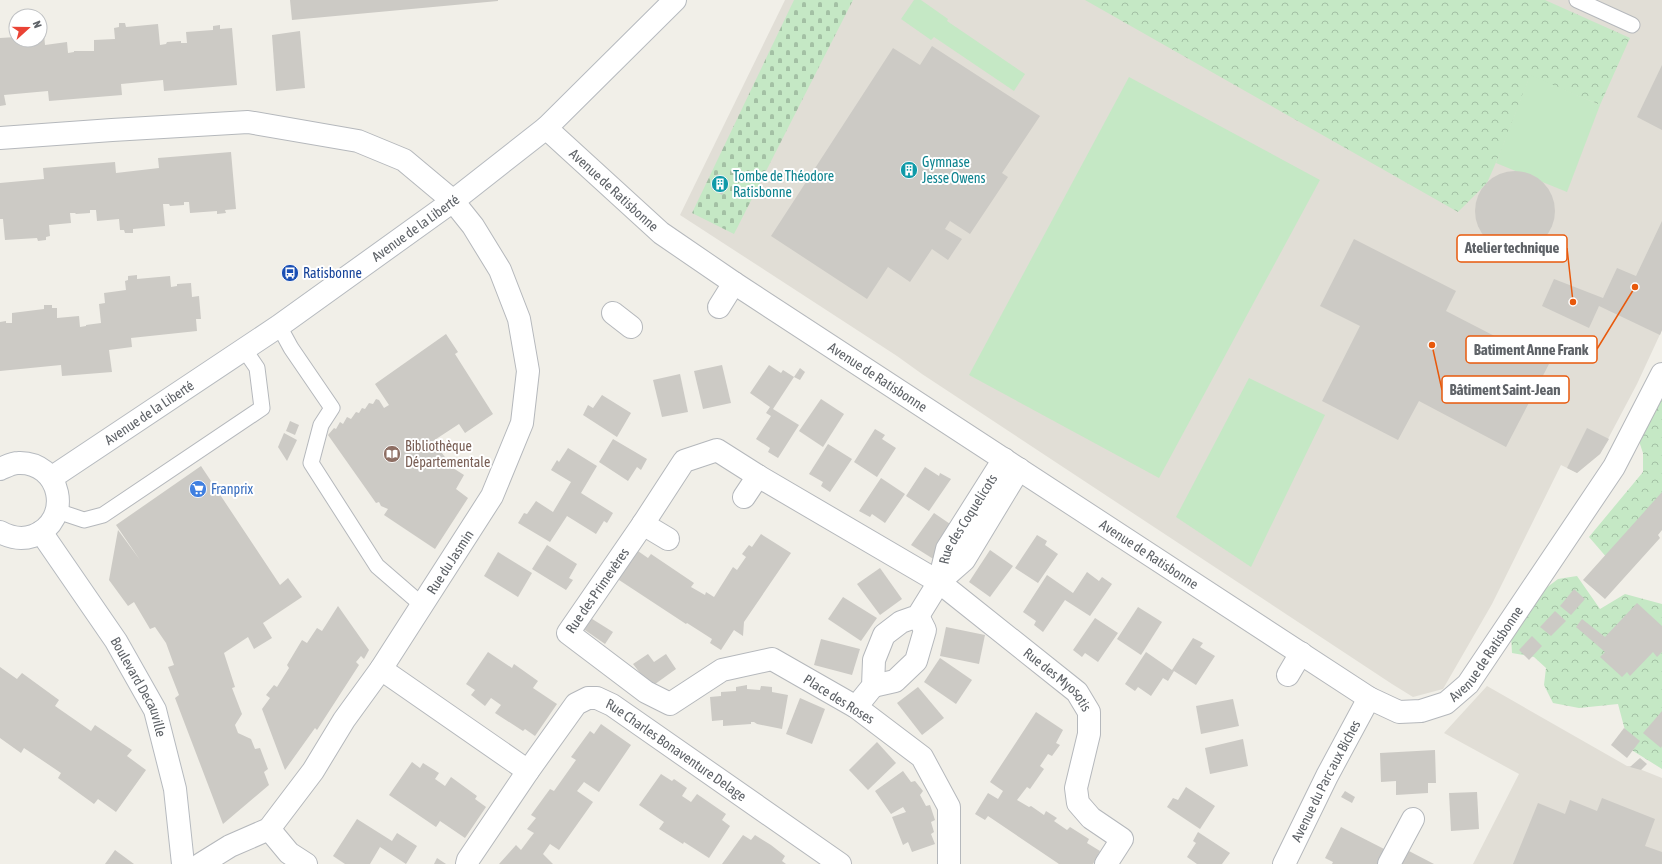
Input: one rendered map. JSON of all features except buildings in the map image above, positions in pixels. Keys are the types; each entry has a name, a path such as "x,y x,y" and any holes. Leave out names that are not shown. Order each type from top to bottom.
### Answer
{"street":[{"name":"Avenue de la Liberté","path":"51,478 279,326 453,201 546,128 675,0"},
{"name":"Rue du Jasmin","path":"0,138 248,122 358,141 404,160 453,201 473,226 500,270 519,319 528,371 522,423 492,496 381,669 344,720 313,771 269,829 230,846 201,864"},
{"name":"Avenue de Ratisbonne","path":"546,128 660,233 734,284 1369,698 1399,712 1421,711 1446,703 1468,684 1614,467 1662,374"},
{"path":"719,307 734,284"},
{"path":"612,313 631,327"},
{"name":"Rue des Primevères","path":"670,704 646,692 568,633 643,524 684,461 718,450 758,476 939,582"},
{"path":"0,469 16,463 29,464 42,469 51,478 58,498 57,511 51,523 41,532 26,538 13,538 0,532"},
{"name":"Rue des Coquelicots","path":"918,616 939,582 964,560 1011,464"},
{"path":"744,497 758,476"},
{"path":"643,524 668,539"},
{"name":"Boulevard Decauville","path":"41,532 116,641 155,710 175,789 182,864"},
{"name":"Rue des Myosotis","path":"939,582 1077,692 1089,712 1088,734 1076,788 1078,803 1091,818 1122,839 1106,864"},
{"path":"856,707 873,686 874,660 884,635 901,622 918,616 925,630 916,661 895,681 873,686"},
{"path":"1288,675 1301,653"},
{"name":"Place des Roses","path":"670,704 722,670 772,659 856,707 922,757 949,807 949,864"},
{"path":"381,669 528,771"},
{"name":"Rue Charles Bonaventure Delage","path":"467,864 468,860 528,771 576,704 588,698 597,698 612,706 840,864"},
{"name":"Avenue du Parc aux Biches","path":"1288,863 1327,776 1369,698"},
{"path":"1389,864 1413,819"},
{"path":"269,829 289,853 306,864"}],"lane":[{"path":"1577,0 1632,25"},
{"path":"279,326 291,348 332,408 321,425 311,463 377,566 422,605"},
{"path":"57,511 84,520 103,515 262,408 256,368 244,349"}],"shaded area":[{"path":"785,0 1662,0 1662,330 1637,384 1600,454 1577,473 1561,465 1492,604 1443,689 1413,697 1392,684 897,356 680,215"},
{"path":"1487,686 1627,766 1632,766 1662,778 1662,864 1473,864 1519,774 1444,733"}],"green space":[{"path":"794,0 853,0 734,234 692,213"},
{"path":"914,0 921,0 948,19 947,21 1025,74 1014,91 934,37 931,40 901,19"},
{"path":"1085,0 1545,0 1630,38 1600,105 1530,76 1487,183 1458,212"},
{"path":"1530,75 1600,105 1567,192 1496,163"},
{"path":"1129,77 1320,180 1159,478 969,375"},
{"path":"1249,378 1325,415 1251,567 1176,517"},
{"path":"1662,378 1662,494 1608,559 1589,537 1643,472 1643,453 1636,432"},
{"path":"1577,576 1600,609 1625,594 1662,604 1662,769 1630,749 1618,704 1579,708 1553,703 1544,685 1546,668 1534,657 1512,653 1511,636 1517,610 1558,579"}],"place":[{"name":"Gymnase Jesse Owens","path":"909,170"},
{"name":"Tombe de Théodore Ratisbonne","path":"720,184"},
{"name":"Ratisbonne","path":"290,273"},
{"name":"Batiment Anne Frank","path":"1635,287"},
{"name":"Atelier technique","path":"1573,302"},
{"name":"Bâtiment Saint-Jean","path":"1432,345"},
{"name":"Bibliothèque Départementale","path":"392,454"},
{"name":"Franprix","path":"198,489"}]}
